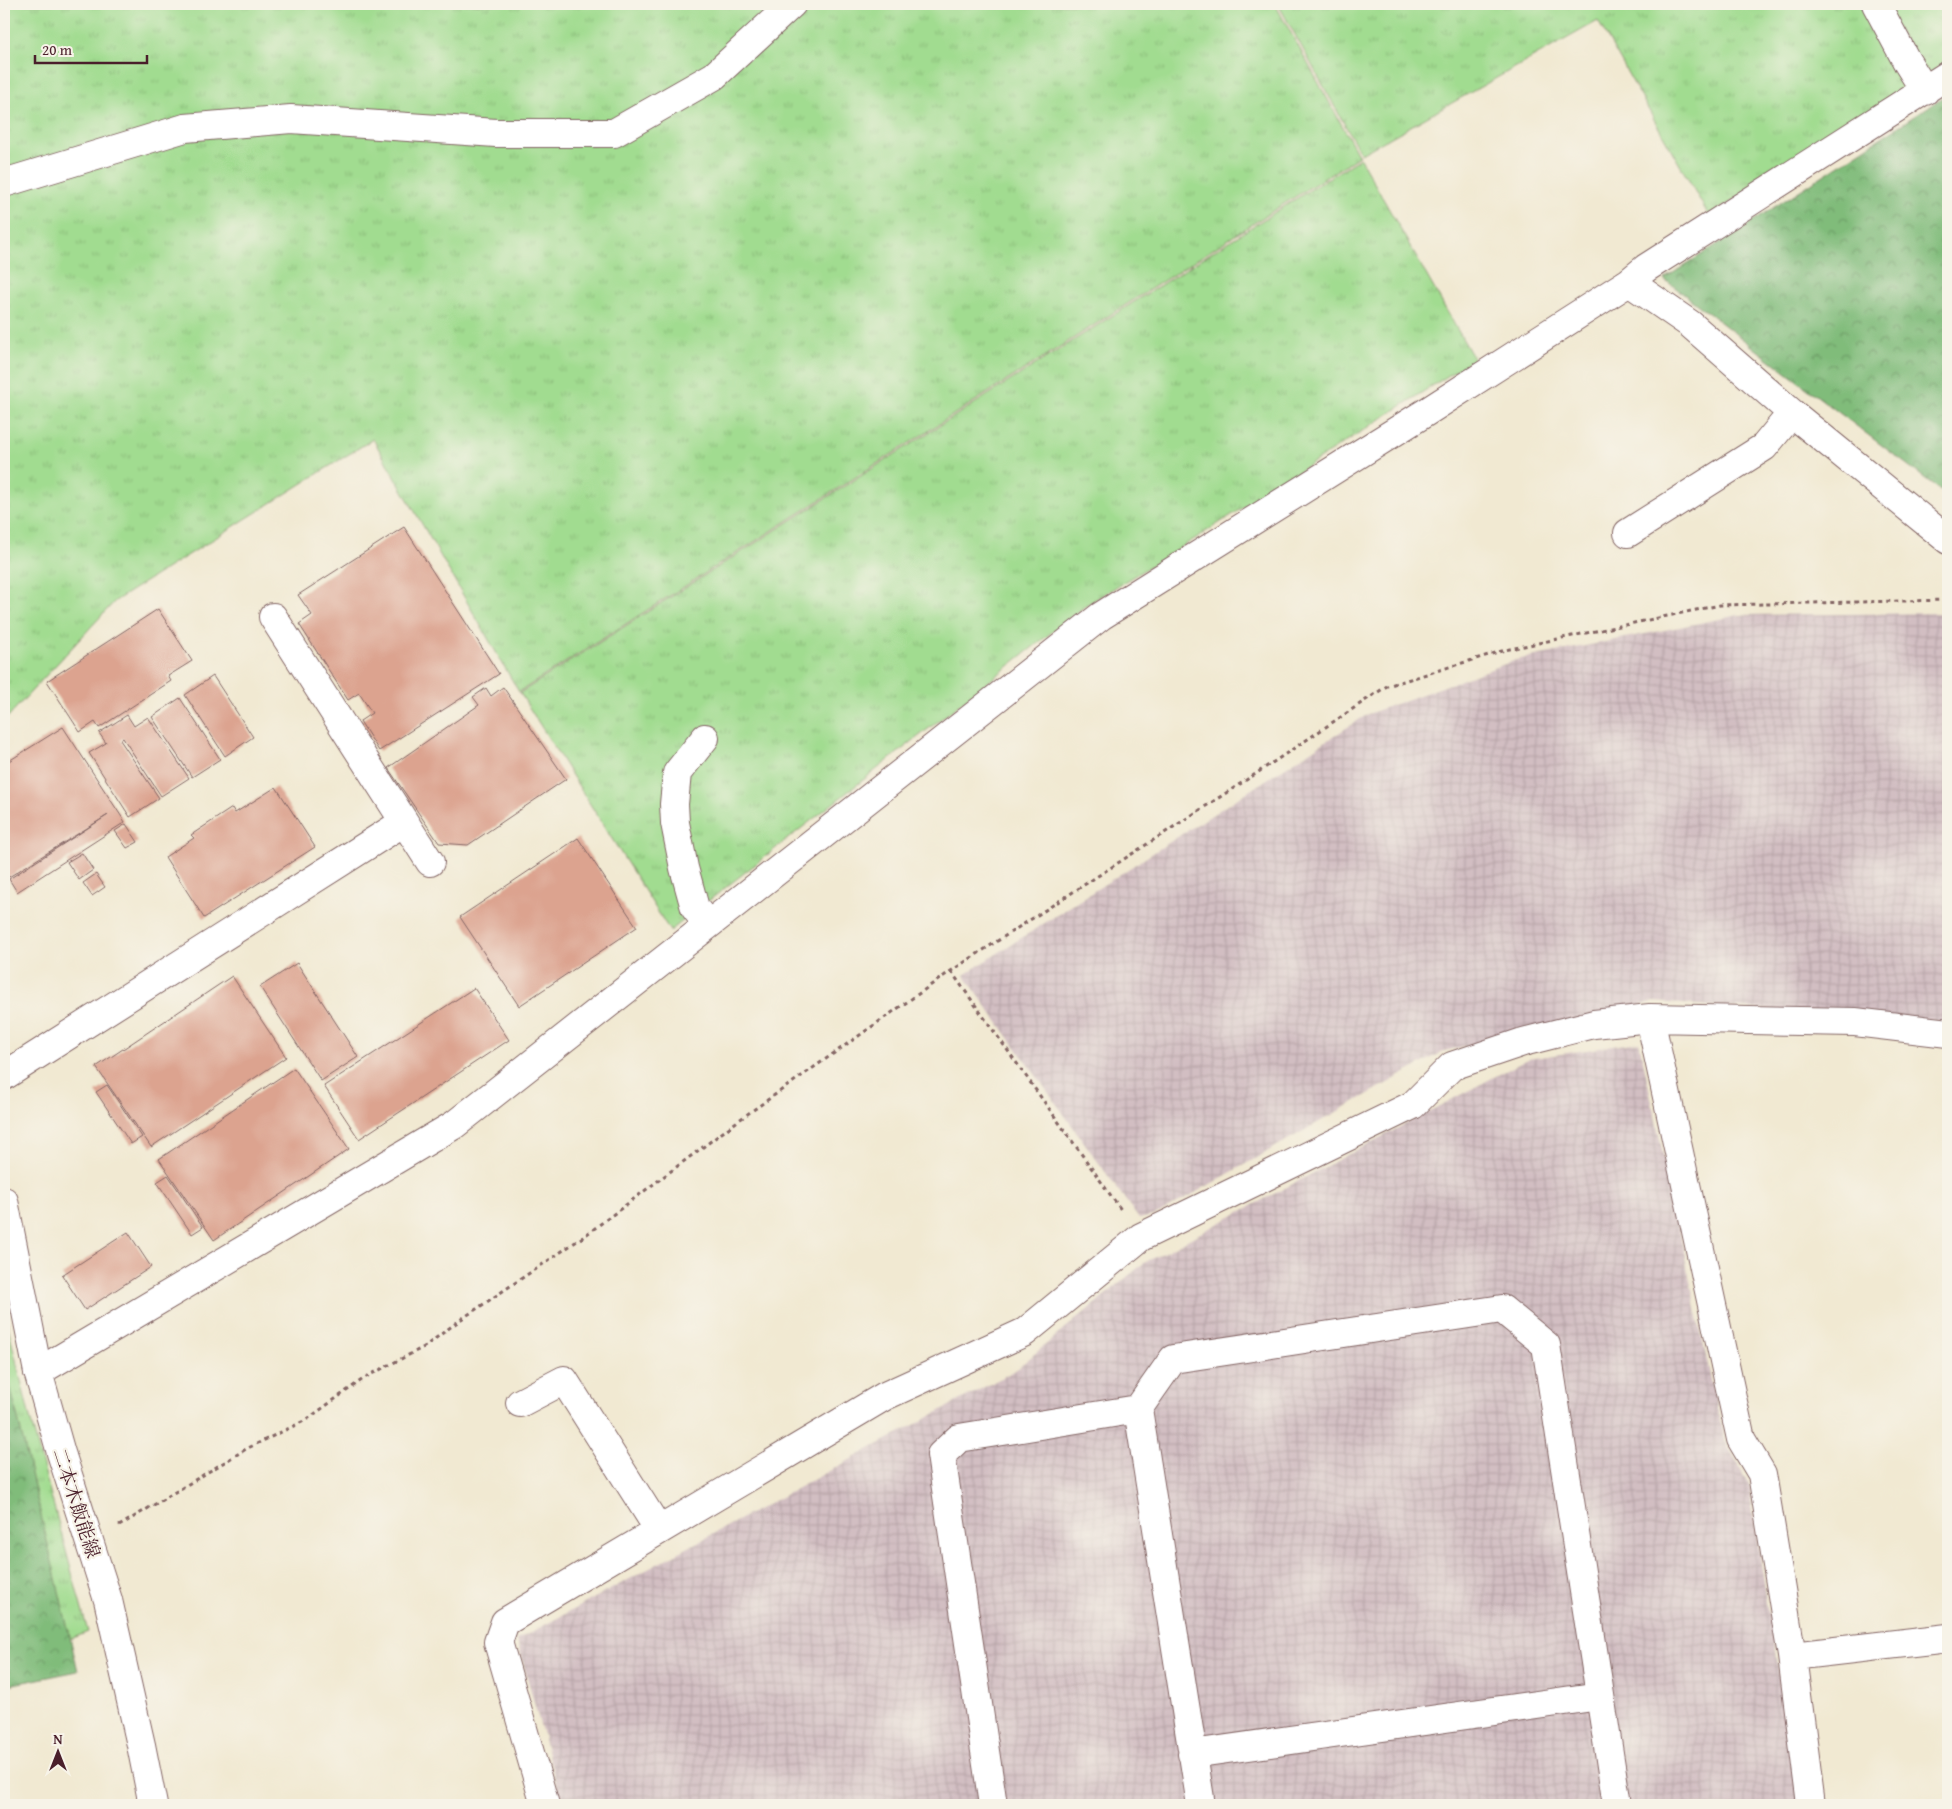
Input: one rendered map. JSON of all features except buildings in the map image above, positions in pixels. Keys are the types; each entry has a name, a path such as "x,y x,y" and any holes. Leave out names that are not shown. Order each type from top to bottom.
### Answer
{"street":[{"path":"4,183 184,128 290,119 496,132 614,132 714,76 792,4"},
{"path":"1876,4 1925,91"},
{"path":"38,1372 454,1125 1102,616 1428,411 1629,282 1646,268 1948,75"},
{"path":"1629,282 1690,324 1792,413 1948,540"},
{"path":"1628,533 1764,447 1792,413"},
{"path":"273,617 430,862"},
{"path":"705,738 677,773 674,804 675,823 682,859 695,908 708,925"},
{"path":"4,1076 404,822"},
{"path":"1650,1018 1741,1439 1762,1474 1792,1656 1811,1805"},
{"path":"545,1805 498,1642 505,1622 886,1396 1024,1332 1141,1237 1413,1105 1452,1066 1523,1042 1594,1024 1650,1018 1855,1022 1948,1033"},
{"name":"二本木飯能線","path":"4,1201 38,1372 61,1453 108,1600 153,1805"},
{"path":"1201,1805 1138,1409 1173,1359 1502,1309 1546,1346 1617,1805"},
{"path":"520,1403 564,1380 659,1530"},
{"path":"994,1805 941,1455 959,1438 1138,1409"},
{"path":"1792,1656 1948,1638"},
{"path":"1192,1754 1600,1696"}],"path":[{"path":"89,1540 115,1528 246,1449 306,1420 366,1377 424,1347 460,1320 583,1237 739,1120 951,971 1257,773 1387,686 1505,650 1720,605 1948,600"},
{"path":"951,971 1141,1237"}],"shaded area":[{"path":"1948,613 1948,1022 1654,1002 1444,1051 1156,1215 1139,1219 964,975 1368,714 1516,660 1739,615"},
{"path":"1639,1042 1724,1440 1748,1481 1799,1805 562,1805 517,1640 1014,1371 1144,1263 1528,1059"}],"green space":[{"path":"4,4 1275,4 1359,156 519,692 373,439 115,601 4,721"},
{"path":"1278,4 1881,4 1926,78 1709,216 1598,21 1361,154"},
{"path":"1882,4 1948,4 1948,61 1927,76"},
{"path":"1948,94 1948,496 1664,279"},
{"path":"1360,158 1474,359 1196,538 1088,604 670,931 520,693"},
{"path":"4,1310 30,1418 88,1632 4,1666"},
{"path":"4,1360 78,1671 4,1686"}]}
